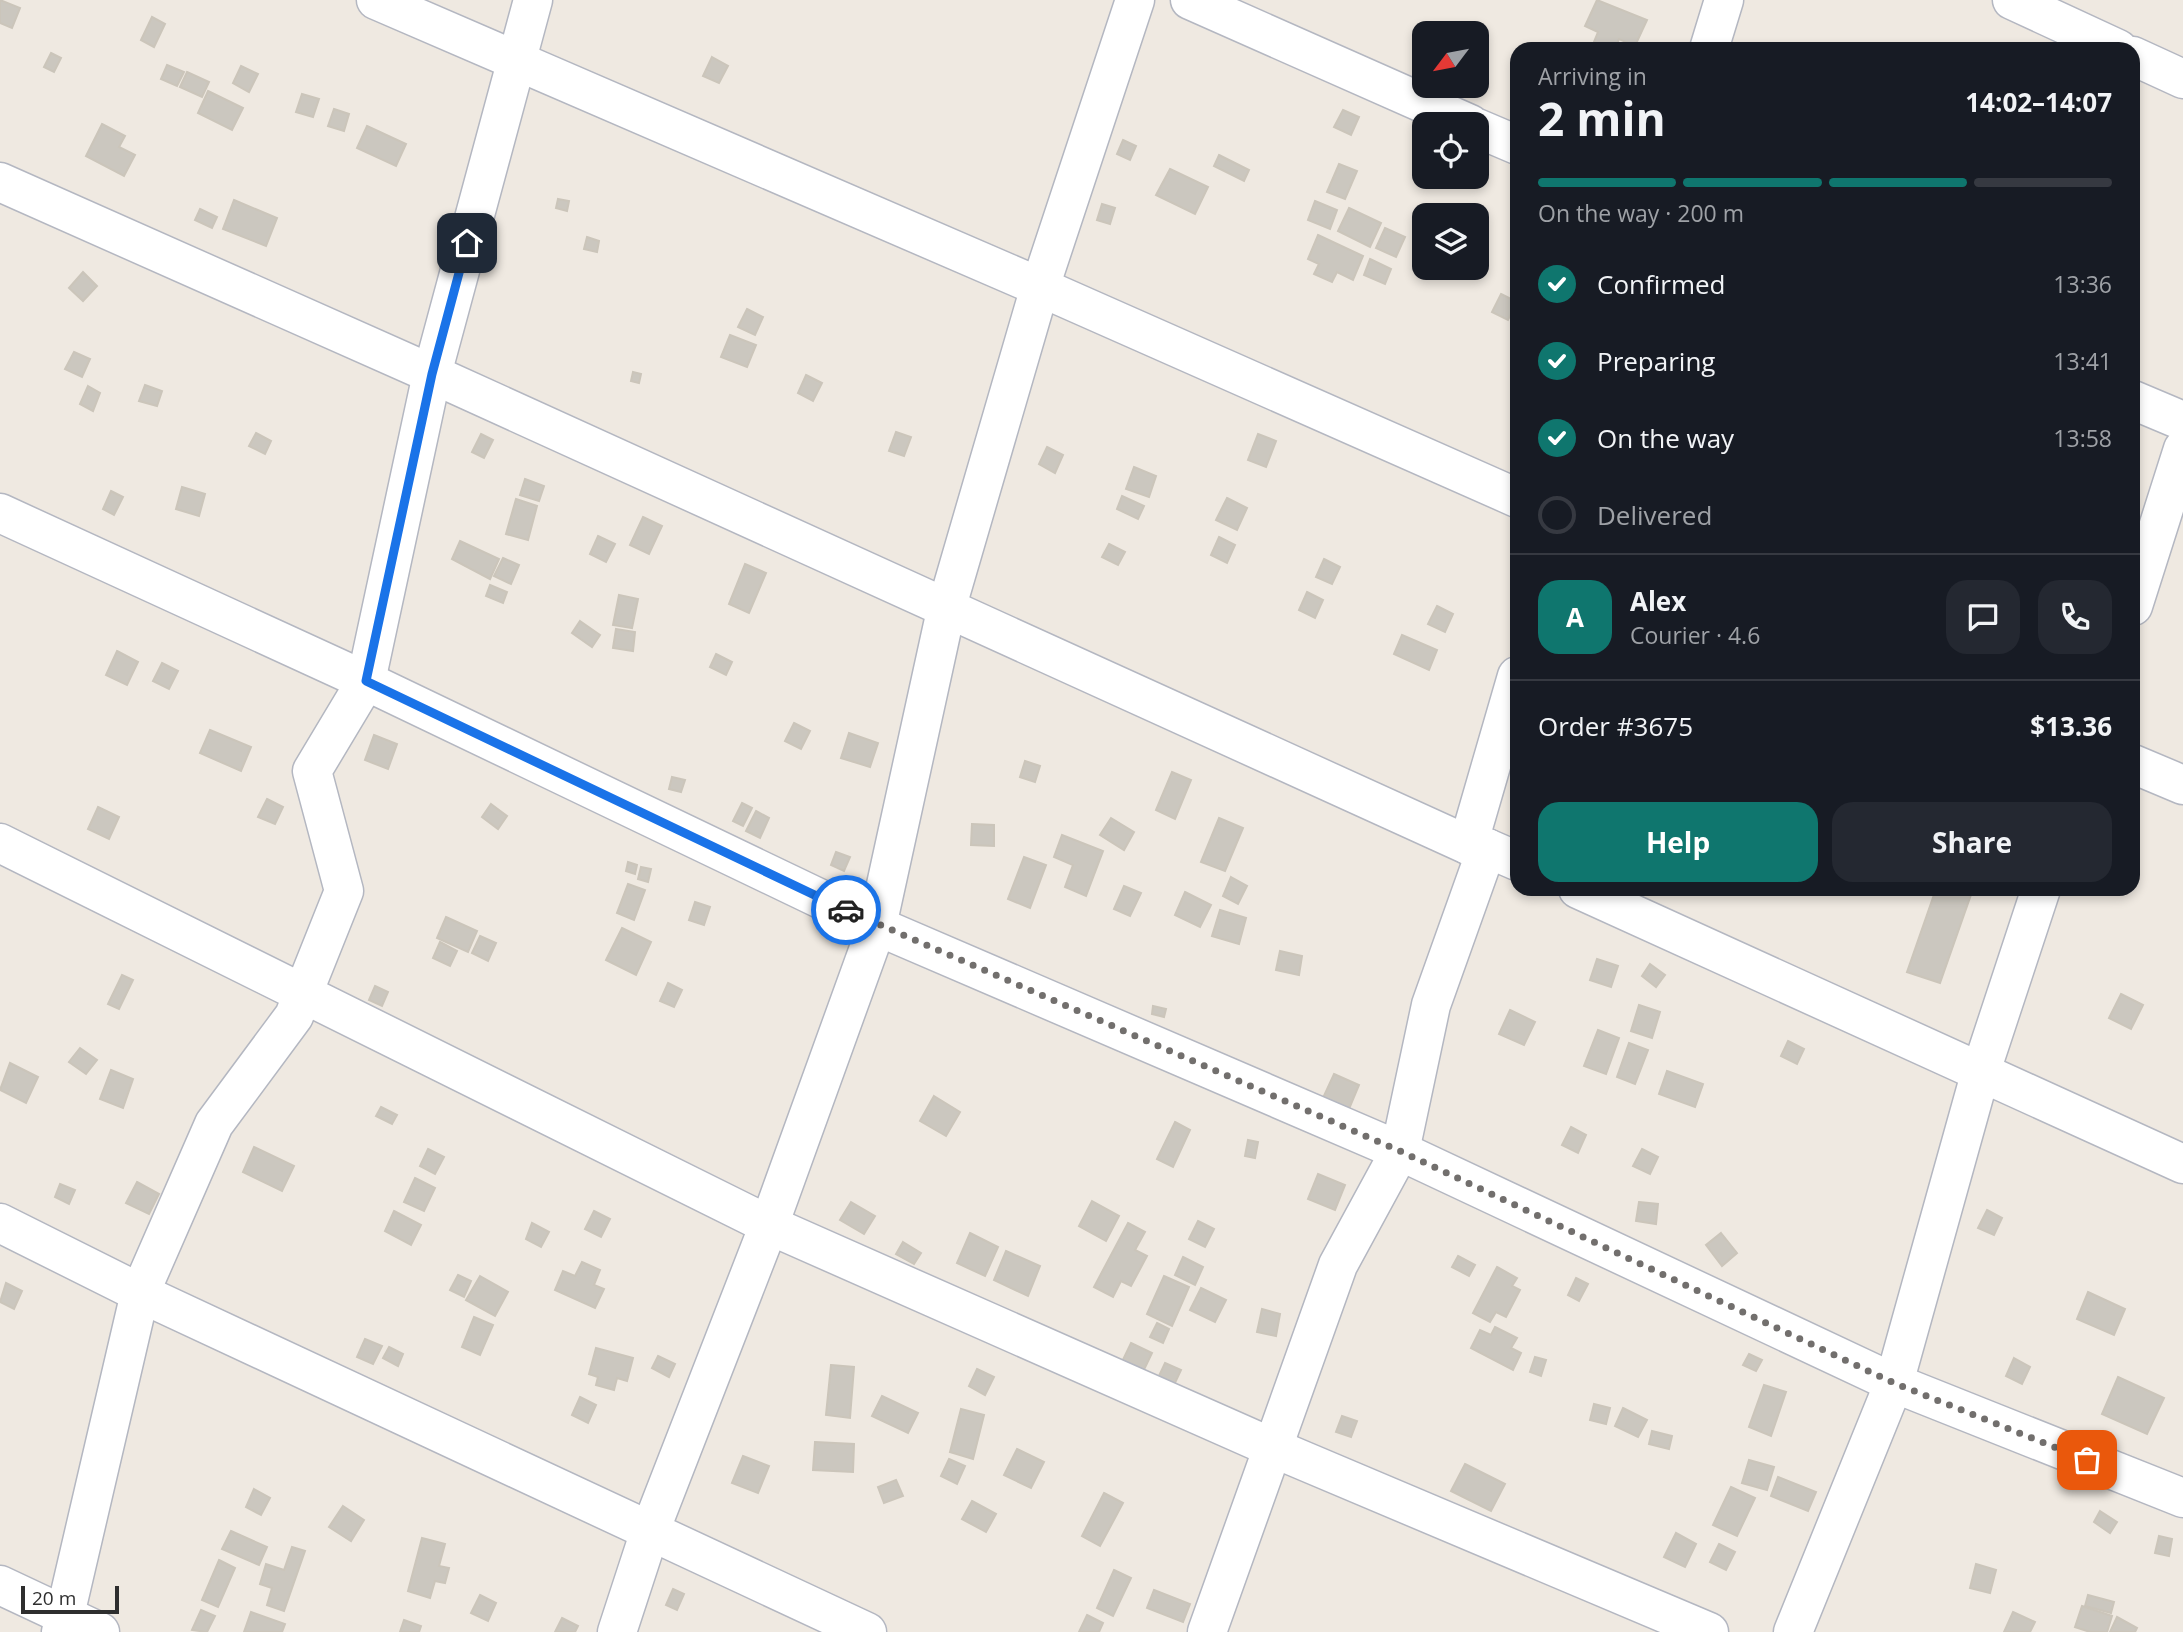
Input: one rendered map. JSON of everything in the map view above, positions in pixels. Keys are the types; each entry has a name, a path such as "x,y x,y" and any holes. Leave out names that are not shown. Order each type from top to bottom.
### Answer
{"street":[{"path":"376,0 1040,286 1510,495"},
{"path":"0,1585 76,1627 140,1293 214,1124 294,1016 305,995 344,891 312,771 366,681 432,374 533,0"},
{"path":"617,1632 650,1531 769,1225 877,926 947,607 1040,286 1135,0"},
{"path":"1190,0 1443,112"},
{"path":"1711,42 1724,0"},
{"path":"2012,0 2103,42"},
{"path":"2140,59 2183,79"},
{"path":"1489,133 1510,142"},
{"path":"0,182 1491,851"},
{"path":"2140,403 2183,421"},
{"path":"2140,584 2183,449"},
{"path":"0,513 366,681 877,926 1400,1151 1894,1383 2183,1498"},
{"path":"1207,1632 1338,1265 1400,1151 1431,1005 1491,851 1510,723"},
{"path":"2140,767 2183,785"},
{"path":"0,843 769,1225 1271,1447 1709,1632"},
{"path":"1594,896 2183,1164"},
{"path":"1793,1632 1894,1383 1981,1071 2039,896"},
{"path":"0,1223 140,1293 867,1632"}],"building":[{"path":"0,0 20,8 12,28 0,23"},
{"path":"1597,0 1647,20 1637,42 1619,39 1618,42 1594,42 1598,32 1585,26"},
{"path":"152,17 165,24 154,47 141,40"},
{"path":"51,53 61,58 54,72 44,67"},
{"path":"712,57 728,66 719,83 703,76"},
{"path":"167,65 184,72 177,86 161,79"},
{"path":"241,66 258,74 249,92 233,83"},
{"path":"187,72 209,82 202,97 180,87"},
{"path":"208,91 243,108 232,130 198,113"},
{"path":"302,94 319,99 313,117 296,112"},
{"path":"334,109 349,114 344,131 328,126"},
{"path":"1343,110 1359,117 1351,135 1334,127"},
{"path":"102,124 125,136 119,147 135,155 124,176 86,156"},
{"path":"367,126 406,144 396,166 357,148"},
{"path":"1123,140 1136,146 1130,160 1117,154"},
{"path":"1219,155 1249,170 1244,181 1214,166"},
{"path":"1339,164 1357,171 1345,199 1327,192"},
{"path":"1170,169 1208,187 1195,214 1156,195"},
{"path":"558,199 569,201 567,211 556,208"},
{"path":"234,200 277,218 266,246 223,229"},
{"path":"1315,201 1337,210 1330,229 1308,220"},
{"path":"1102,204 1115,208 1110,224 1097,220"},
{"path":"1349,208 1381,223 1370,247 1338,231"},
{"path":"200,209 217,217 212,228 195,220"},
{"path":"1385,228 1405,237 1396,257 1376,248"},
{"path":"1318,235 1363,256 1353,280 1337,272 1332,282 1314,274 1319,264 1308,259"},
{"path":"587,237 599,241 597,252 584,249"},
{"path":"1370,259 1391,269 1385,284 1364,275"},
{"path":"83,272 97,286 83,301 69,288"},
{"path":"1501,294 1510,298 1508,320 1492,312"},
{"path":"747,309 763,317 755,335 738,327"},
{"path":"730,335 756,345 747,367 721,357"},
{"path":"74,352 90,359 82,377 65,369"},
{"path":"633,372 641,374 639,383 631,381"},
{"path":"806,375 822,383 813,401 798,393"},
{"path":"145,385 162,391 157,406 139,401"},
{"path":"88,386 100,393 93,411 80,404"},
{"path":"896,432 911,437 904,456 889,451"},
{"path":"256,433 271,441 265,454 249,446"},
{"path":"481,434 493,440 484,458 472,452"},
{"path":"1258,434 1276,441 1266,467 1248,460"},
{"path":"1047,447 1063,455 1055,473 1039,464"},
{"path":"1134,467 1156,476 1149,497 1126,489"},
{"path":"525,479 544,486 539,501 520,495"},
{"path":"182,487 205,494 199,516 176,509"},
{"path":"111,491 123,497 114,515 103,509"},
{"path":"1122,496 1144,506 1138,519 1117,509"},
{"path":"1227,498 1247,508 1237,530 1216,520"},
{"path":"516,499 537,506 528,540 506,534"},
{"path":"643,517 662,526 649,554 630,545"},
{"path":"598,536 615,544 606,562 590,554"},
{"path":"1219,537 1235,545 1227,563 1211,555"},
{"path":"460,541 499,559 490,579 452,559"},
{"path":"1109,544 1125,552 1118,565 1102,557"},
{"path":"503,558 519,565 511,584 494,576"},
{"path":"1324,559 1340,567 1332,584 1316,577"},
{"path":"745,564 766,573 749,613 729,604"},
{"path":"490,585 507,592 503,603 486,596"},
{"path":"1307,592 1323,600 1315,618 1299,610"},
{"path":"619,595 638,599 632,628 613,625"},
{"path":"1437,606 1453,614 1445,632 1428,624"},
{"path":"580,621 600,635 592,647 572,633"},
{"path":"616,629 635,632 633,651 613,648"},
{"path":"1402,635 1437,650 1429,670 1394,654"},
{"path":"117,651 138,662 127,685 106,675"},
{"path":"716,654 732,662 726,675 710,667"},
{"path":"162,663 178,671 169,689 153,681"},
{"path":"794,723 810,731 801,749 785,741"},
{"path":"210,730 251,747 241,771 200,753"},
{"path":"849,733 878,743 870,767 841,758"},
{"path":"374,735 397,744 388,769 365,760"},
{"path":"1025,761 1040,766 1035,782 1020,777"},
{"path":"1172,772 1191,780 1175,819 1156,810"},
{"path":"672,777 685,780 681,792 669,789"},
{"path":"267,799 283,807 275,824 258,817"},
{"path":"742,803 752,808 743,826 733,821"},
{"path":"491,804 507,816 498,829 482,817"},
{"path":"98,807 119,817 109,839 88,829"},
{"path":"756,811 769,818 760,838 746,831"},
{"path":"1111,818 1134,832 1124,850 1100,835"},
{"path":"1219,818 1243,828 1225,871 1201,862"},
{"path":"972,824 994,825 994,846 971,845"},
{"path":"1062,835 1103,851 1086,896 1065,887 1073,865 1054,857"},
{"path":"836,852 850,857 844,871 831,865"},
{"path":"1024,857 1046,865 1030,908 1008,899"},
{"path":"628,862 637,865 635,874 626,871"},
{"path":"641,867 651,869 648,882 638,879"},
{"path":"1231,877 1247,886 1238,904 1223,896"},
{"path":"628,884 645,890 634,920 617,913"},
{"path":"1124,886 1141,893 1130,916 1114,909"},
{"path":"1185,892 1211,905 1200,927 1175,915"},
{"path":"1934,896 1971,896 1940,983 1907,972"},
{"path":"695,902 710,907 704,925 689,920"},
{"path":"1220,910 1246,918 1239,944 1212,936"},
{"path":"446,917 477,931 468,952 437,938"},
{"path":"622,928 651,942 636,975 606,960"},
{"path":"480,936 496,943 488,961 472,953"},
{"path":"440,942 457,951 450,966 433,958"},
{"path":"1280,951 1302,956 1299,975 1276,970"},
{"path":"1597,959 1618,966 1611,987 1590,980"},
{"path":"1650,964 1665,975 1656,987 1642,976"},
{"path":"122,975 133,980 119,1009 108,1004"},
{"path":"668,983 682,990 674,1007 660,1001"},
{"path":"375,986 388,992 382,1006 369,1000"},
{"path":"2121,994 2143,1005 2131,1029 2109,1018"},
{"path":"1639,1005 1660,1012 1652,1038 1631,1031"},
{"path":"1153,1006 1166,1009 1164,1017 1152,1014"},
{"path":"1510,1010 1535,1022 1524,1045 1499,1034"},
{"path":"1598,1030 1619,1038 1606,1074 1584,1066"},
{"path":"1788,1041 1804,1049 1797,1064 1781,1056"},
{"path":"1629,1043 1648,1050 1635,1084 1617,1077"},
{"path":"80,1048 97,1060 86,1074 69,1062"},
{"path":"10,1063 38,1077 26,1103 0,1090"},
{"path":"111,1070 133,1079 123,1108 100,1099"},
{"path":"1667,1071 1703,1084 1695,1107 1659,1094"},
{"path":"1334,1074 1359,1085 1349,1109 1323,1098"},
{"path":"934,1096 960,1112 946,1136 920,1121"},
{"path":"381,1107 397,1115 392,1124 376,1116"},
{"path":"1175,1122 1190,1130 1173,1167 1157,1159"},
{"path":"1571,1127 1586,1135 1578,1153 1562,1145"},
{"path":"1248,1140 1258,1142 1255,1158 1245,1156"},
{"path":"254,1147 294,1166 282,1191 243,1172"},
{"path":"428,1149 444,1157 435,1174 420,1166"},
{"path":"1642,1149 1658,1157 1650,1174 1633,1166"},
{"path":"1318,1174 1345,1185 1335,1210 1308,1199"},
{"path":"415,1178 435,1188 424,1211 404,1202"},
{"path":"137,1182 159,1194 149,1214 126,1203"},
{"path":"60,1184 75,1190 69,1204 55,1197"},
{"path":"1092,1201 1119,1216 1106,1241 1079,1226"},
{"path":"851,1202 875,1216 864,1234 840,1220"},
{"path":"1639,1202 1658,1204 1656,1224 1636,1221"},
{"path":"1987,1210 2002,1218 1994,1235 1978,1228"},
{"path":"394,1211 421,1225 411,1245 385,1231"},
{"path":"594,1211 610,1219 601,1237 585,1229"},
{"path":"1198,1221 1214,1229 1205,1247 1189,1239"},
{"path":"532,1223 549,1232 541,1247 526,1239"},
{"path":"1128,1223 1145,1232 1135,1250 1147,1256 1131,1286 1121,1281 1113,1297 1094,1287"},
{"path":"970,1233 998,1247 985,1276 957,1263"},
{"path":"1721,1233 1737,1253 1722,1266 1706,1245"},
{"path":"903,1242 921,1253 914,1264 896,1254"},
{"path":"1006,1251 1040,1266 1028,1296 994,1280"},
{"path":"1458,1256 1475,1265 1469,1276 1452,1267"},
{"path":"1183,1257 1203,1267 1195,1285 1175,1275"},
{"path":"582,1262 600,1270 594,1285 604,1289 595,1308 555,1290 563,1271 575,1276"},
{"path":"1497,1267 1517,1278 1512,1286 1520,1290 1506,1317 1496,1312 1490,1322 1473,1313"},
{"path":"458,1275 471,1281 464,1297 450,1290"},
{"path":"480,1276 508,1292 495,1316 466,1300"},
{"path":"1164,1276 1189,1287 1172,1326 1147,1314"},
{"path":"1576,1278 1588,1284 1579,1301 1568,1295"},
{"path":"6,1283 22,1291 14,1309 0,1302"},
{"path":"1201,1288 1226,1300 1215,1322 1190,1310"},
{"path":"2088,1292 2125,1309 2114,1335 2077,1319"},
{"path":"1262,1309 1280,1314 1276,1336 1257,1332"},
{"path":"474,1317 493,1325 480,1355 462,1347"},
{"path":"1157,1323 1169,1329 1163,1343 1150,1337"},
{"path":"1495,1327 1517,1338 1511,1348 1521,1353 1513,1370 1471,1348 1480,1330 1491,1335"},
{"path":"365,1339 382,1346 373,1364 357,1357"},
{"path":"1131,1343 1152,1353 1141,1376 1120,1366"},
{"path":"389,1347 403,1354 398,1366 383,1358"},
{"path":"596,1348 633,1358 627,1381 617,1378 614,1390 596,1385 598,1377 589,1374"},
{"path":"1749,1354 1762,1360 1756,1371 1743,1365"},
{"path":"658,1356 675,1364 669,1377 652,1368"},
{"path":"1535,1357 1546,1360 1541,1376 1530,1372"},
{"path":"2014,1358 2030,1367 2022,1384 2006,1376"},
{"path":"1165,1363 1181,1370 1174,1385 1158,1378"},
{"path":"831,1365 854,1367 850,1418 826,1415"},
{"path":"977,1369 994,1377 985,1395 969,1386"},
{"path":"2118,1377 2164,1398 2147,1434 2102,1414"},
{"path":"1764,1385 1786,1392 1771,1436 1749,1427"},
{"path":"882,1396 918,1413 908,1433 872,1416"},
{"path":"580,1397 596,1405 588,1423 572,1415"},
{"path":"1594,1404 1610,1408 1606,1424 1590,1420"},
{"path":"1623,1408 1647,1420 1638,1437 1615,1426"},
{"path":"961,1409 984,1415 973,1459 950,1452"},
{"path":"1342,1416 1357,1421 1351,1437 1336,1432"},
{"path":"1652,1431 1672,1436 1669,1449 1649,1444"},
{"path":"815,1442 854,1444 853,1472 813,1470"},
{"path":"1017,1449 1044,1462 1031,1488 1004,1475"},
{"path":"743,1456 769,1466 758,1493 732,1483"},
{"path":"949,1459 965,1466 957,1484 941,1476"},
{"path":"1749,1460 1774,1467 1767,1490 1742,1483"},
{"path":"1465,1464 1505,1484 1491,1511 1451,1491"},
{"path":"1778,1477 1816,1492 1808,1511 1771,1496"},
{"path":"896,1480 903,1496 884,1503 878,1487"},
{"path":"1731,1487 1755,1498 1737,1536 1713,1525"},
{"path":"254,1489 270,1498 261,1515 246,1507"},
{"path":"1104,1493 1123,1503 1100,1546 1082,1536"},
{"path":"972,1501 996,1514 986,1532 962,1519"},
{"path":"343,1506 364,1520 351,1541 329,1527"},
{"path":"2100,1511 2117,1522 2110,1533 2094,1522"},
{"path":"231,1531 267,1547 259,1565 222,1549"},
{"path":"1676,1533 1696,1544 1685,1567 1664,1557"},
{"path":"2159,1536 2172,1539 2169,1556 2155,1553"},
{"path":"422,1538 445,1544 439,1566 449,1568 445,1583 435,1581 430,1598 408,1591"},
{"path":"1719,1544 1735,1552 1726,1570 1710,1562"},
{"path":"292,1547 305,1551 284,1611 267,1605 272,1588 260,1584 266,1564 284,1570"},
{"path":"219,1560 235,1568 218,1607 202,1600"},
{"path":"1976,1564 1996,1570 1990,1593 1970,1588"},
{"path":"1114,1570 1131,1578 1113,1616 1097,1608"},
{"path":"673,1589 684,1594 677,1610 666,1605"},
{"path":"1154,1590 1190,1604 1183,1622 1147,1608"},
{"path":"480,1595 496,1603 488,1621 471,1613"},
{"path":"2088,1595 2114,1602 2111,1613 2085,1606"},
{"path":"2082,1606 2112,1616 2107,1632 2090,1632 2075,1627"},
{"path":"201,1610 215,1616 207,1632 192,1630"},
{"path":"251,1612 285,1624 282,1632 244,1632"},
{"path":"2013,1612 2035,1622 2030,1632 2004,1632"},
{"path":"1087,1615 1103,1623 1099,1632 1079,1632"},
{"path":"2117,1617 2137,1628 2135,1632 2110,1632"},
{"path":"562,1618 578,1626 575,1632 555,1632"},
{"path":"404,1620 421,1626 419,1632 400,1632"}],"way so far":[{"path":"846,910 877,926 1400,1151 1894,1383 2087,1460"}],"route":[{"path":"467,243 432,374 366,681 846,910"}]}
